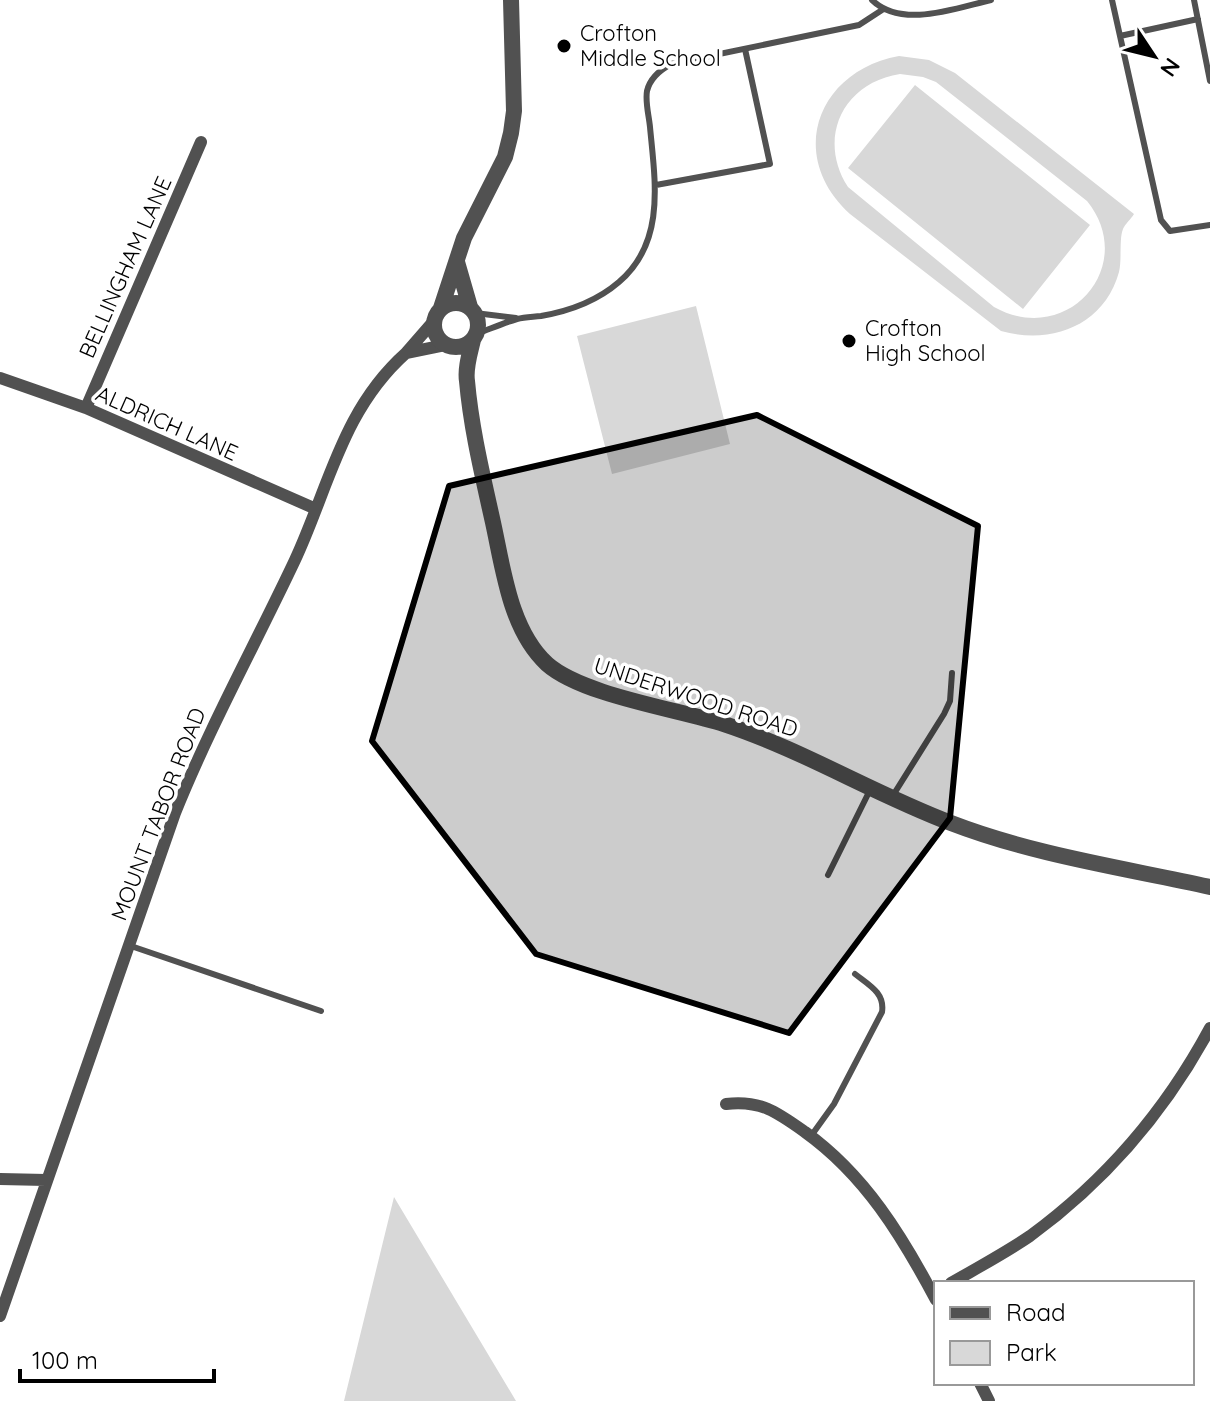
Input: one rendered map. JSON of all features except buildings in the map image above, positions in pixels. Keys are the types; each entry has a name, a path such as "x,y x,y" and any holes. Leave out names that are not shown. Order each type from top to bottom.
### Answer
{"street":[{"path":"446,345 436,335 437,315 464,238 505,157 511,133 514,111 511,0"},
{"name":"BELLINGHAM LANE","path":"86,408 201,142"},
{"path":"406,353 446,345 461,347 474,337 478,327 457,260"},
{"path":"437,315 455,302 472,310"},
{"name":"MOUNT TABOR ROAD","path":"0,1316 128,945 196,760 296,559 342,442 362,403 437,315"},
{"name":"UNDERWOOD ROAD","path":"474,337 466,378 479,462 508,584 525,633 546,663 560,674 580,683 753,735 951,823 991,837 1210,887"},
{"name":"UNDERWOOD ROAD","path":"446,345 466,378"},
{"name":"ALDRICH LANE","path":"0,378 86,408 316,509"},
{"path":"954,1281 1028,1237 1098,1179 1147,1124 1196,1055 1210,1028"},
{"path":"726,1104 760,1104 825,1146 864,1184 887,1215 934,1293"},
{"path":"0,1179 46,1180"}],"lane":[{"path":"872,0 882,10 923,15 991,0"},
{"path":"1112,0 1161,220 1170,231 1210,225"},
{"path":"1194,0 1210,81"},
{"path":"474,337 520,318 551,314 594,300 619,283 635,265 648,240 656,203 647,94 654,76 671,64 859,25 882,10"},
{"path":"1120,36 1198,19"},
{"path":"656,185 770,164 745,49"},
{"path":"472,310 520,318"},
{"path":"892,797 944,714 950,701 952,673"},
{"path":"828,875 872,787"},
{"path":"128,945 321,1011"},
{"path":"811,1136 834,1104 882,1012 881,996 855,974"}],"highlighted area":[{"path":"757,415 978,526 950,818 789,1033 536,954 372,741 449,486"}],"green space":[{"path":"899,56 929,60 955,73 1134,214 1122,233 1120,267 1112,291 1088,318 1056,333 1020,335 1001,331 850,214 830,191 819,167 816,142 820,119 831,97 848,79 871,65","holes":["900,74 936,82 1087,201 1101,226 1105,250 1100,273 1088,293 1070,308 1047,317 1021,317 994,307 848,187 839,169 835,150 841,116 850,101 880,79"]},
{"path":"915,85 1090,225 1023,309 848,168"},
{"path":"696,306 730,444 612,474 577,336"},
{"path":"394,1197 516,1401 344,1401"}],"place":[{"name":"Crofton Middle School","path":"564,46"},
{"name":"Crofton High School","path":"849,341"}]}
